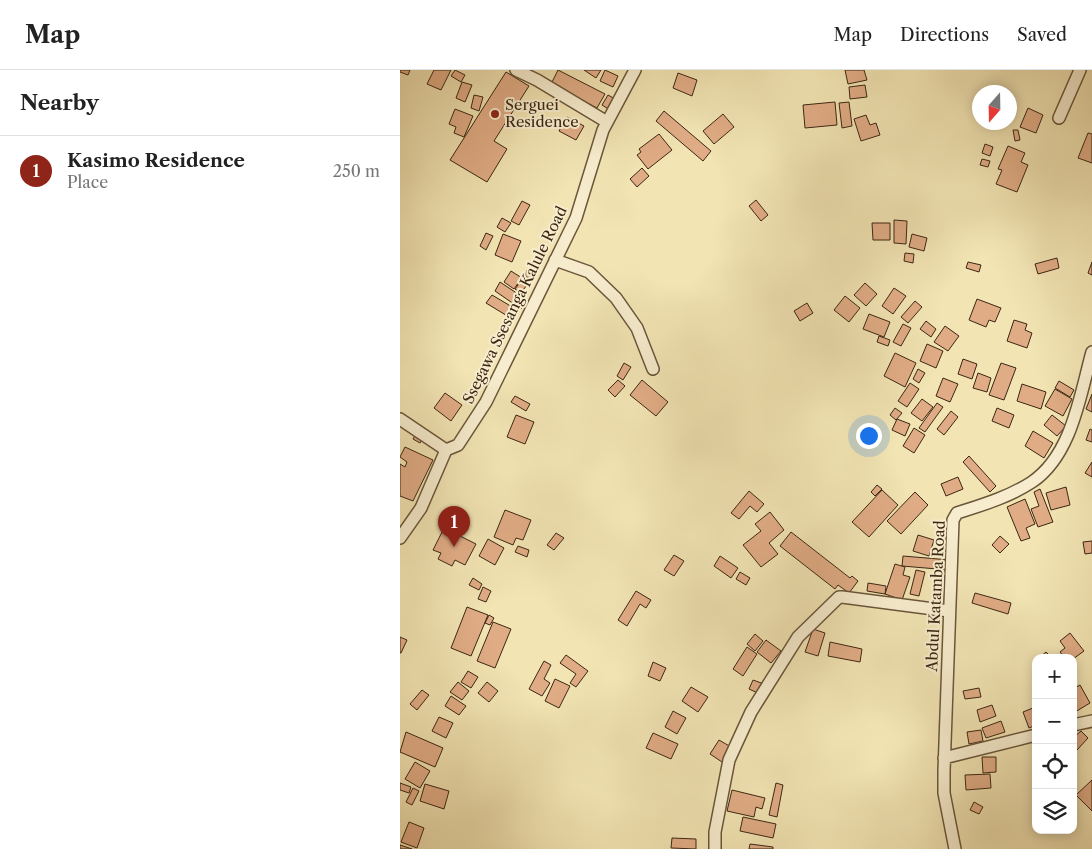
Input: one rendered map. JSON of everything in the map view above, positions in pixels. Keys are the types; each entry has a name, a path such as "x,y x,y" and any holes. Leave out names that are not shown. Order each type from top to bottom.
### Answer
{"street":[{"path":"516,70 537,80 607,122"},
{"name":"Ssegawa Ssesanga Kalule Road","path":"400,538 421,508 446,450 458,445 486,402 576,218 607,122 636,70"},
{"path":"1059,118 1080,70"},
{"path":"555,260 589,272 616,298 637,328 653,369"},
{"name":"Abdul Katamba Road","path":"955,849 944,793 949,611 954,516 1006,496 1032,482 1052,462 1071,425 1092,352"},
{"path":"400,419 446,450"},
{"path":"715,849 714,832 729,760 751,712 798,637 842,596 949,611"},
{"path":"1077,725 1092,721"},
{"path":"944,758 1032,736"}],"building":[{"path":"400,70 410,70 408,75 400,72"},
{"path":"434,70 451,70 441,90 427,84"},
{"path":"455,70 465,75 461,82 451,76"},
{"path":"558,70 605,94 597,108 551,84"},
{"path":"584,70 601,70 596,78"},
{"path":"605,70 618,76 613,87 600,81"},
{"path":"845,70 864,70 867,80 848,84"},
{"name":"Serguei Residence","path":"506,72 529,86 494,141 507,149 487,182 450,160"},
{"path":"678,73 697,80 692,96 673,88"},
{"path":"462,82 472,85 465,102 456,98"},
{"path":"865,85 867,97 850,99 849,87"},
{"path":"474,95 483,97 479,111 471,108"},
{"path":"608,95 617,100 610,110 602,105"},
{"path":"835,102 837,125 805,128 803,105"},
{"path":"849,102 852,126 842,128 839,103"},
{"path":"1028,108 1043,115 1036,133 1020,127"},
{"path":"455,109 473,116 464,137 454,133 456,127 449,124"},
{"path":"664,111 711,151 703,161 656,121"},
{"path":"723,114 734,127 714,144 703,131"},
{"path":"866,115 870,125 876,123 880,135 861,141 854,119"},
{"path":"567,117 584,126 576,140 559,131"},
{"path":"1013,130 1018,130 1020,140 1015,141"},
{"path":"1088,133 1092,134 1092,163 1078,158"},
{"path":"659,134 672,150 648,169 637,155 641,152 639,149"},
{"path":"985,144 993,147 990,156 982,153"},
{"path":"1008,146 1025,153 1021,162 1028,165 1017,192 996,184 1002,170 998,169"},
{"path":"982,159 990,161 988,167 980,165"},
{"path":"642,168 649,176 637,187 630,179"},
{"path":"756,200 768,215 761,221 749,206"},
{"path":"522,201 530,205 519,225 511,221"},
{"path":"502,218 511,223 505,232 497,227"},
{"path":"894,220 907,221 906,244 894,243"},
{"path":"872,223 890,223 890,240 873,240"},
{"path":"486,233 493,236 486,250 480,246"},
{"path":"503,234 521,241 512,262 495,255"},
{"path":"912,234 927,238 924,251 909,247"},
{"path":"905,253 914,254 913,263 904,261"},
{"path":"1057,258 1059,268 1038,274 1035,264"},
{"path":"968,262 981,265 979,272 966,268"},
{"path":"1092,262 1092,275 1088,273"},
{"path":"527,270 535,274 532,280 525,276"},
{"path":"511,271 522,278 514,289 504,282"},
{"path":"523,278 529,282 521,293 515,289"},
{"path":"500,282 527,300 521,309 495,291"},
{"path":"865,283 877,294 866,306 854,295"},
{"path":"894,288 906,296 893,314 882,306"},
{"path":"492,295 519,311 514,320 486,303"},
{"path":"845,296 860,308 849,322 834,310"},
{"path":"977,299 1001,308 995,322 989,320 986,327 969,320"},
{"path":"915,301 922,307 908,323 901,317"},
{"path":"807,303 813,313 800,321 794,311"},
{"path":"869,314 890,322 884,337 863,329"},
{"path":"1014,320 1027,324 1025,330 1032,333 1027,348 1007,341"},
{"path":"926,321 936,329 931,337 920,329"},
{"path":"903,324 911,328 901,346 893,342"},
{"path":"945,326 959,336 948,351 934,342"},
{"path":"879,336 890,340 888,346 877,342"},
{"path":"927,344 943,351 936,368 920,361"},
{"path":"895,353 916,363 905,387 884,376"},
{"path":"963,359 977,364 972,379 958,374"},
{"path":"624,363 631,367 623,380 617,376"},
{"path":"1001,363 1016,368 1004,400 989,395"},
{"path":"918,369 925,373 919,383 913,379"},
{"path":"978,373 991,378 987,392 973,388"},
{"path":"943,378 958,384 950,402 936,396"},
{"path":"618,380 625,386 615,397 608,390"},
{"path":"642,380 668,402 656,416 630,395"},
{"path":"1059,381 1074,390 1070,397 1055,388"},
{"path":"910,383 919,389 907,407 898,401"},
{"path":"1022,384 1046,392 1041,409 1017,401"},
{"path":"1055,389 1072,399 1063,416 1045,406"},
{"path":"445,393 462,405 451,421 434,408"},
{"path":"1092,394 1092,412 1086,409"},
{"path":"515,396 530,404 526,411 511,402"},
{"path":"922,399 933,407 922,421 911,413"},
{"path":"937,403 943,407 925,432 919,428"},
{"path":"895,408 902,413 896,420 890,415"},
{"path":"997,408 1014,415 1009,428 992,421"},
{"path":"951,411 958,417 944,435 937,429"},
{"path":"516,415 534,422 525,444 507,437"},
{"path":"1052,415 1066,426 1057,436 1044,425"},
{"path":"897,419 910,424 905,436 892,430"},
{"path":"914,428 925,435 914,453 903,446"},
{"path":"1090,429 1092,430 1092,442 1086,440"},
{"path":"1033,431 1053,443 1044,458 1025,446"},
{"path":"417,432 424,436 420,443 413,439"},
{"path":"405,447 433,460 413,501 400,496 400,464 405,467 407,462 400,457"},
{"path":"969,456 996,486 990,492 963,462"},
{"path":"1092,462 1092,477 1085,473"},
{"path":"958,477 963,489 946,496 941,484"},
{"path":"877,485 882,489 875,496 871,492"},
{"path":"1066,487 1070,505 1051,510 1046,493"},
{"path":"1040,489 1053,522 1038,527 1031,509 1039,506 1034,492"},
{"path":"882,490 898,505 869,537 852,522"},
{"path":"749,491 764,504 757,512 750,506 739,519 731,513"},
{"path":"915,492 928,505 901,534 887,521"},
{"path":"1025,499 1035,524 1026,528 1030,538 1021,541 1007,507"},
{"path":"505,510 531,520 523,540 516,538 513,545 494,537"},
{"path":"770,512 784,530 769,543 778,554 761,567 743,545 761,531 755,524"},
{"path":"444,528 476,544 465,565 455,560 452,566 438,559 441,553 433,550"},
{"path":"791,532 850,578 852,576 858,581 849,593 838,585 835,589 780,546"},
{"path":"556,533 564,538 554,550 547,545"},
{"path":"918,535 934,540 929,556 913,551"},
{"path":"1000,536 1009,544 1000,553 992,545"},
{"path":"488,539 504,548 495,565 479,556"},
{"path":"1092,541 1092,553 1085,554 1083,542"},
{"path":"518,546 529,550 527,557 515,552"},
{"path":"674,555 684,561 674,576 664,570"},
{"path":"720,556 738,568 731,578 714,566"},
{"path":"903,556 950,560 949,570 902,566"},
{"path":"895,564 905,567 903,575 910,577 902,600 885,594"},
{"path":"916,570 925,572 919,596 910,594"},
{"path":"740,572 750,578 746,585 736,579"},
{"path":"473,578 482,584 479,590 469,585"},
{"path":"868,583 886,586 885,594 867,591"},
{"path":"483,587 491,591 486,602 478,599"},
{"path":"636,591 651,600 646,608 640,604 627,626 618,620"},
{"path":"975,593 1011,603 1008,614 972,603"},
{"path":"467,607 488,615 471,656 451,648"},
{"path":"489,615 494,618 490,625 485,623"},
{"path":"493,622 511,629 495,668 477,661"},
{"path":"813,629 825,633 818,656 805,652"},
{"path":"1070,633 1084,651 1077,656 1077,654 1062,654 1060,652 1065,648 1060,641"},
{"path":"755,634 763,641 755,651 747,644"},
{"path":"400,637 407,640 401,653 400,653"},
{"path":"766,640 781,651 771,663 757,652"},
{"path":"830,642 862,649 860,662 828,656"},
{"path":"747,647 757,654 743,676 733,669"},
{"path":"566,655 588,671 576,687 570,683 576,674 560,663"},
{"path":"544,661 551,665 544,679 550,683 542,696 529,689"},
{"path":"653,662 666,668 660,681 648,676"},
{"path":"468,671 478,677 471,688 461,682"},
{"path":"555,679 570,686 559,708 545,701"},
{"path":"753,680 764,684 760,694 749,689"},
{"path":"458,682 469,691 462,700 450,692"},
{"path":"487,682 498,691 489,702 478,693"},
{"path":"1080,685 1090,703 1077,711 1077,699 1077,687"},
{"path":"691,687 708,697 698,712 682,701"},
{"path":"979,688 981,697 965,699 963,691"},
{"path":"422,690 429,695 417,710 410,704"},
{"path":"451,696 466,706 459,715 445,706"},
{"path":"992,705 996,716 980,722 977,710"},
{"path":"1032,708 1032,727 1029,728 1023,712"},
{"path":"673,711 686,718 677,734 665,727"},
{"path":"439,717 453,723 446,738 432,731"},
{"path":"1001,721 1005,732 986,738 982,728"},
{"path":"981,730 983,741 969,744 967,732"},
{"path":"1081,731 1088,738 1077,750 1077,744 1077,734"},
{"path":"406,732 443,748 435,767 400,752"},
{"path":"653,733 678,744 671,759 646,748"},
{"path":"719,740 731,747 722,762 710,754"},
{"path":"982,757 996,757 996,772 983,773"},
{"path":"415,762 430,771 420,788 405,779"},
{"path":"990,774 991,788 966,790 965,775"},
{"path":"1092,780 1092,811 1077,796"},
{"path":"400,783 411,787 409,793 400,790"},
{"path":"776,783 783,785 777,817 769,815"},
{"path":"425,784 449,791 444,809 420,801"},
{"path":"413,788 419,791 412,805 406,802"},
{"path":"732,790 765,798 762,809 756,807 754,817 727,811"},
{"path":"974,802 983,807 979,814 970,810"},
{"path":"743,817 776,824 773,838 740,831"},
{"path":"409,822 424,828 417,848 401,842"},
{"path":"672,838 696,839 696,849 671,848"},
{"path":"750,844 773,847 773,849 749,849"},
{"path":"400,845 412,849 400,849"}],"place":[{"name":"Serguei Residence","path":"495,114"},
{"name":"Kasimo Residence","path":"454,547"}]}
